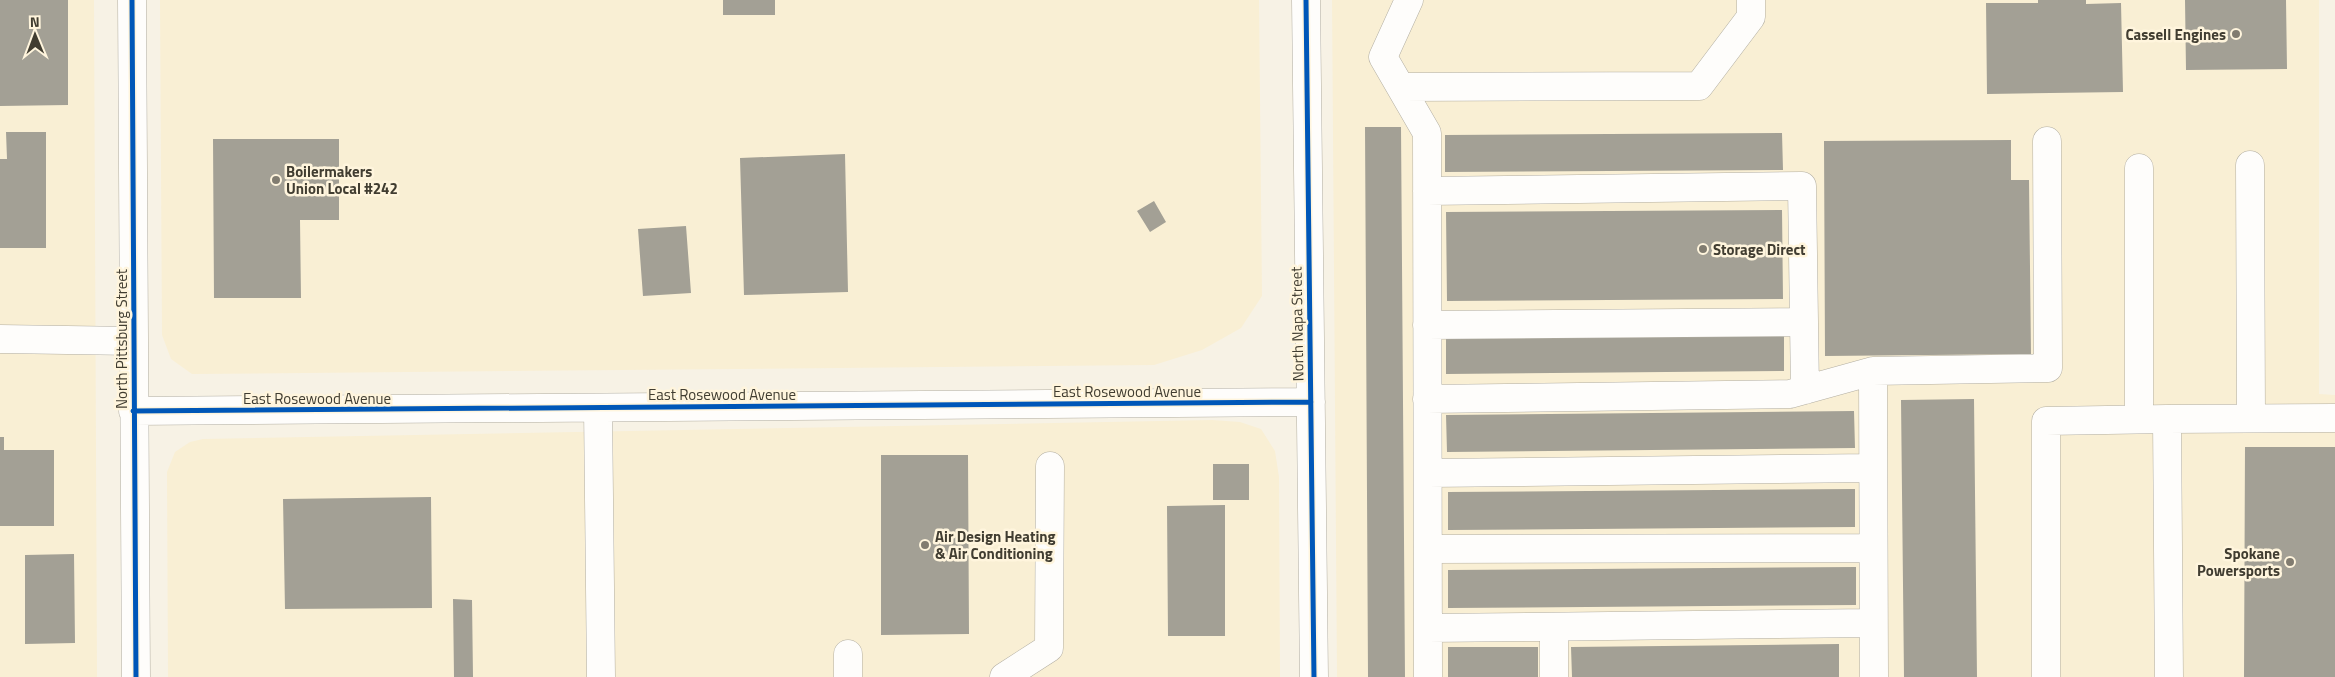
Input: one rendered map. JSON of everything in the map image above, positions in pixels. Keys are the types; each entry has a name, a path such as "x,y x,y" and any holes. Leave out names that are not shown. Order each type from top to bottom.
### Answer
{"street":[{"name":"North Pittsburg Street","path":"132,0 136,677"},
{"name":"North Napa Street","path":"1306,0 1314,677"},
{"path":"1409,0 1384,57 1427,133 1428,677"},
{"path":"1400,87 1699,86 1751,17 1751,0"},
{"path":"1427,398 1790,394 1873,371 2048,368 2047,141"},
{"path":"2250,165 2251,418"},
{"path":"2139,168 2139,419"},
{"path":"1427,191 1802,186 1805,390"},
{"path":"1427,325 1804,322"},
{"path":"0,339 133,341"},
{"path":"1873,371 1874,677"},
{"name":"East Rosewood Avenue","path":"133,411 1311,402"},
{"path":"598,408 601,677"},
{"path":"2046,677 2046,421 2167,418 2335,418"},
{"path":"2167,418 2169,677"},
{"path":"1004,677 1049,648 1050,466"},
{"path":"1428,473 1873,468"},
{"path":"1428,549 1873,548"},
{"path":"1428,628 1873,623"},
{"path":"1554,627 1554,677"}],"shaded area":[{"path":"0,0 94,0 97,677 0,677"},
{"path":"160,0 1259,0 1262,296 1241,328 1202,350 1154,365 192,374 171,359 162,335"},
{"name":"Storage Direct","path":"1332,0 2319,0 2319,394 2335,395 2335,677 1337,677"},
{"path":"1212,420 1240,422 1261,429 1275,451 1279,477 1280,677 168,677 167,472 175,452 190,442 203,439"}],"building":[{"path":"0,0 68,0 68,105 0,106"},
{"path":"723,0 775,0 775,15 723,15"},
{"path":"2038,0 2086,0 2086,4 2121,3 2123,92 1987,94 1986,3 2038,3"},
{"name":"Cassell Engines","path":"2185,0 2286,0 2287,69 2186,70"},
{"path":"1365,127 1401,127 1405,677 1368,677"},
{"path":"6,132 46,132 46,248 0,248 0,159 7,159"},
{"path":"1782,133 1783,170 1445,172 1445,135"},
{"name":"Boilermakers Union Local #242","path":"213,139 339,139 339,220 300,220 301,298 214,298"},
{"path":"2011,140 2011,180 2029,180 2031,354 1825,356 1824,141"},
{"path":"845,154 848,292 744,295 740,158"},
{"path":"1154,201 1166,222 1150,232 1137,211"},
{"path":"1782,210 1783,299 1447,301 1446,212"},
{"path":"686,226 691,293 643,296 638,229"},
{"path":"1784,334 1784,371 1446,374 1446,338"},
{"path":"1974,399 1977,677 1904,677 1901,400"},
{"path":"1854,411 1855,448 1447,452 1446,415"},
{"path":"0,437 4,437 4,450 54,450 54,526 0,526"},
{"name":"Spokane Powersports","path":"2245,447 2335,447 2335,677 2244,677"},
{"name":"Air Design Heating & Air Conditioning","path":"881,455 968,455 969,634 881,635"},
{"path":"1213,464 1249,464 1249,500 1213,500"},
{"path":"1855,489 1855,527 1448,530 1448,492"},
{"path":"431,497 432,608 285,609 283,499"},
{"path":"1225,505 1225,636 1168,636 1167,506"},
{"path":"74,554 75,643 25,644 25,555"},
{"path":"1856,567 1856,605 1448,608 1448,570"},
{"path":"453,599 472,600 473,677 454,677"},
{"path":"1839,644 1839,677 1572,677 1571,647"},
{"path":"1448,647 1538,647 1538,677 1448,677"}],"cycle path":[{"path":"132,0 136,677"},
{"path":"1306,0 1314,677"},
{"path":"133,411 1311,402"}],"place":[{"name":"Cassell Engines","path":"2236,34"},
{"name":"Boilermakers Union Local #242","path":"276,180"},
{"name":"Storage Direct","path":"1703,249"},
{"name":"Air Design Heating & Air Conditioning","path":"925,545"},
{"name":"Spokane Powersports","path":"2290,562"}]}
